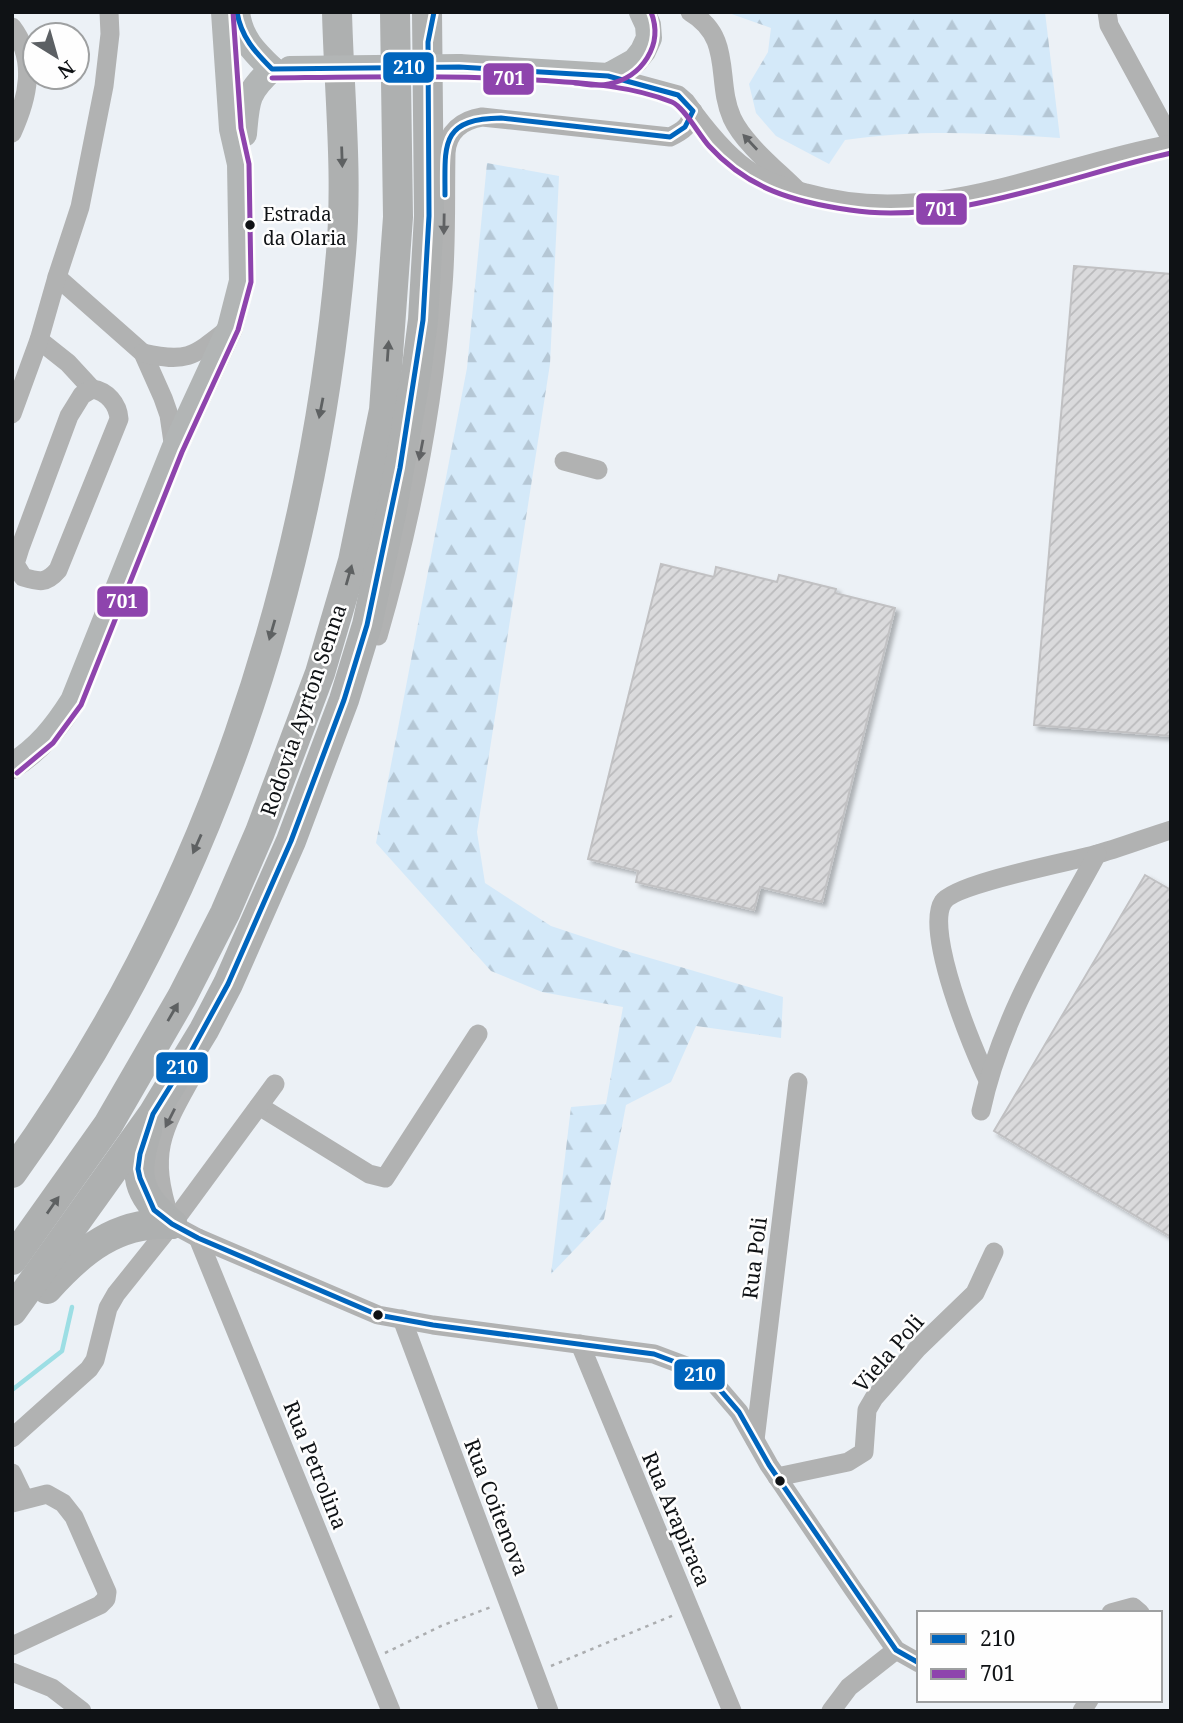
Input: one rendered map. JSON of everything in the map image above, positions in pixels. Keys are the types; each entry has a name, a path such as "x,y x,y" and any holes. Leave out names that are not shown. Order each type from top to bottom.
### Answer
{"highway":[{"path":"12,1173 94,1046 142,961 195,849 250,708 289,573 326,384 341,251 343,184 337,12"},
{"name":"Rodovia Ayrton Senna","path":"12,1260 108,1125 182,997 225,913 260,832 320,673 353,561 384,410 398,217 395,12"},
{"path":"12,1311 153,1114 192,1051 228,984 290,841 344,700 367,625 400,468 424,320 429,216 427,12"},
{"path":"428,42 434,12"},
{"path":"153,1114 138,1169 144,1192 154,1210 185,1231"},
{"path":"12,1325 66,1267 90,1247 111,1235 150,1225 185,1231"}],"main road":[{"path":"224,12 232,129 240,164"},
{"path":"237,12 239,26 246,41 281,69"},
{"path":"12,766 29,755 50,735 74,701 174,449 230,327 242,281 240,164 247,103 253,88 281,69 459,67 608,76 635,61 643,51 649,38 648,25 642,12"}],"street":[{"path":"12,414 39,341 80,207 104,86 110,34 109,12"},
{"path":"690,12 712,33 720,50 727,104 733,120 745,138 798,191"},
{"path":"608,76 678,95 725,151 746,169 779,187 849,203 903,205 947,200 994,191 1127,152 1171,142 1108,25 1107,12"},
{"path":"12,27 20,37 27,55 29,78 25,101 12,133"},
{"name":"Rua Petrolina","path":"391,1711 372,1660 185,1231 163,1196 158,1160 166,1124 234,1002 270,927 359,701 390,593 433,385 443,294 448,139 460,125 482,117 670,137 686,128 691,122 693,111"},
{"path":"57,277 143,353 155,376 169,415 174,449"},
{"path":"143,353 164,358 188,357 230,327"},
{"path":"39,341 68,363 92,389"},
{"path":"92,389 99,390 112,400 117,406 119,419 58,570 52,577 40,582 14,574 20,548 69,416 82,394 92,389"},
{"path":"564,461 598,470"},
{"path":"988,1080 969,1041 942,950 939,910 943,900 956,892 981,884 1097,854 1171,830"},
{"path":"981,1111 988,1080 1015,1006 1097,854"},
{"path":"259,1106 369,1174 384,1178 478,1034"},
{"name":"Rua Poli","path":"755,1440 798,1082"},
{"path":"12,1438 89,1369 108,1308 116,1294 185,1231 259,1106 275,1084"},
{"path":"185,1231 378,1315 654,1354 686,1366 715,1384 739,1412 777,1477 896,1650 917,1662"},
{"name":"Viela Poli","path":"777,1477 848,1462 864,1452 867,1410 874,1398 917,1349 975,1293 994,1252"},
{"name":"Rua Coitenova","path":"402,1319 549,1711"},
{"name":"Rua Arapiraca","path":"580,1344 732,1711"},
{"path":"12,1473 18,1501 47,1494 62,1503 74,1517 107,1592 106,1599 100,1605 12,1646"},
{"path":"1117,1611 1133,1606 1139,1611"},
{"path":"831,1711 849,1687 896,1650"},
{"path":"12,1672 52,1688 82,1711"}],"path":[{"path":"372,1660 441,1626 508,1601"},
{"path":"535,1673 690,1609"}],"green space":[{"path":"726,12 1045,12 1060,138 953,133 900,134 845,140 829,164 776,136 756,113 749,84 768,52 771,28"},
{"path":"487,163 559,176 550,364 477,832 485,883 551,926 783,997 781,1038 696,1026 671,1082 626,1105 604,1219 551,1274 571,1107 606,1104 623,1007 542,992 491,971 376,843 467,368"}],"building":[{"path":"1074,266 1171,274 1171,736 1034,725"},
{"path":"661,564 714,577 716,567 777,582 779,575 836,589 835,593 895,608 822,902 760,887 754,910 636,882 638,871 588,859"},
{"path":"1145,875 1171,890 1171,1237 994,1131"}],"waterway":[{"path":"12,1390 62,1351 72,1307"}],"transit line":[{"name":"701","path":"17,773 53,743 81,705 182,452 238,330 251,282 249,164 241,128 233,12"},
{"name":"210","path":"237,12 245,37 272,69 459,67 608,76 678,95 693,111 685,127 670,137 501,118 467,123 456,129 450,138 445,162 445,195"},
{"name":"210","path":"434,12 428,42 429,216 423,320 400,468 367,625 344,700 291,841 228,984 153,1114 140,1154 140,1178 154,1210 172,1224 198,1238 378,1315 433,1325 654,1354 686,1366 715,1384 739,1412 769,1465 896,1650 917,1662"},
{"name":"701","path":"575,83 609,84 621,80 640,67 647,58 655,36 651,12"},
{"name":"701","path":"272,78 503,78 622,88 656,96 677,105 724,161 756,183 791,198 850,210 889,213 970,205 1171,153"}],"place":[{"name":"Estrada da Olaria","path":"250,225"}]}
